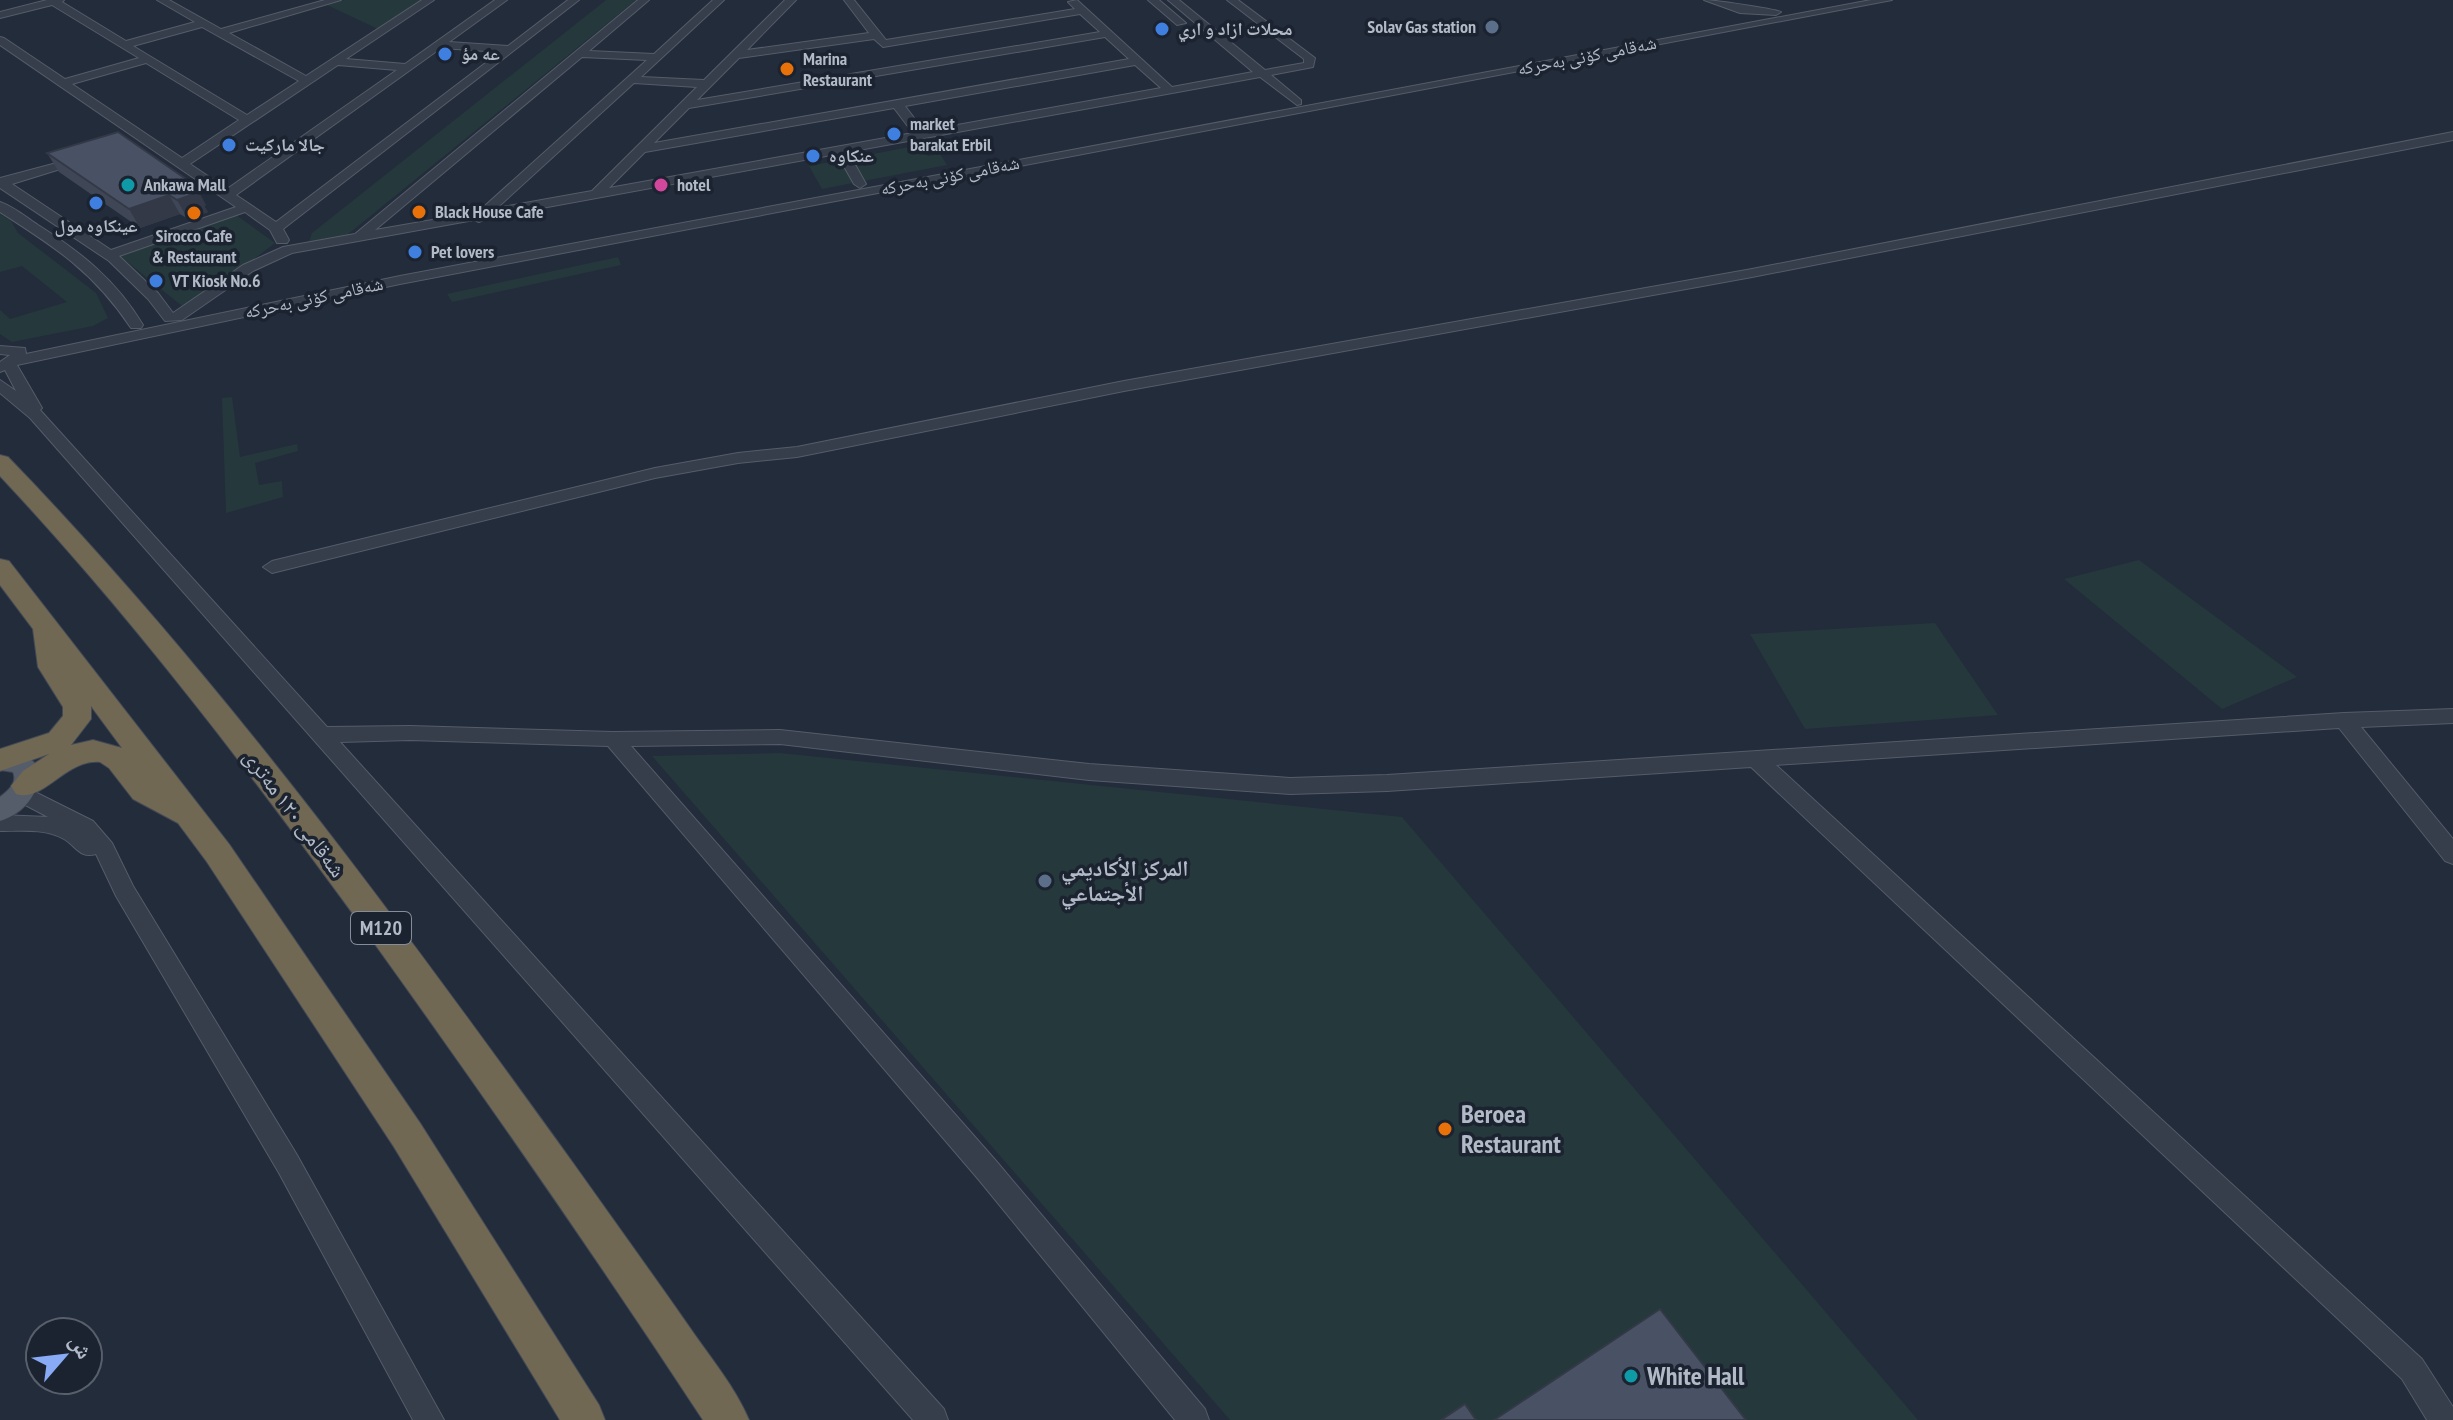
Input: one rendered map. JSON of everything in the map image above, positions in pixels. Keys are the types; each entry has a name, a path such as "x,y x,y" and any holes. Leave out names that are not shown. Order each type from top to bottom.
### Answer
{"highway":[{"name":"شەقامی ١٢٠ مەتری","path":"0,462 126,603 209,702 317,842 470,1047 728,1420"},
{"path":"0,567 192,818 407,1135 584,1420"},
{"path":"0,761 49,746 68,733 77,719 77,706 52,667 45,623"},
{"path":"24,790 61,760 88,753 104,753 115,757 141,790 192,818"}],"main road":[{"path":"0,761 20,764 27,770 24,790 0,811"}],"street":[{"path":"162,0 307,81"},
{"path":"220,32 336,0"},
{"path":"181,164 429,0"},
{"path":"227,195 502,0"},
{"path":"276,228 574,0"},
{"path":"355,241 644,0"},
{"path":"479,218 719,0"},
{"path":"593,197 791,0"},
{"path":"849,0 900,69"},
{"path":"1071,0 1171,92"},
{"path":"1153,0 1188,29"},
{"path":"1173,0 1297,102"},
{"path":"1,182 111,254 174,318 248,268 288,250 355,241 1303,68 1312,62 1232,0"},
{"path":"1712,19 1708,0 1740,10 1783,12"},
{"name":"شەقامی کۆنی بەحرکە","path":"8,358 136,325 394,271 1297,102 1712,19 1783,12 1846,0"},
{"name":"شەقامی کۆنی بەحرکە","path":"8,358 400,280 1887,0"},
{"path":"0,15 56,1 247,120"},
{"path":"736,55 1082,11"},
{"path":"124,45 204,23"},
{"path":"642,149 897,103 942,78 1107,34"},
{"path":"0,40 276,228 288,250"},
{"path":"439,45 510,49"},
{"path":"580,54 656,57"},
{"path":"63,83 148,59"},
{"path":"687,105 900,69 942,78 1137,61"},
{"path":"336,62 408,67"},
{"path":"1235,68 1246,78"},
{"path":"631,80 707,84"},
{"path":"897,103 922,137"},
{"path":"272,567 655,473 738,458 797,452 1124,386 1752,273 2453,136"},
{"path":"130,143 144,138"},
{"path":"842,152 860,184"},
{"path":"1,182 87,156"},
{"path":"0,206 85,264 127,306 136,325"},
{"path":"111,254 245,208"},
{"path":"127,306 156,297"},
{"path":"8,358 36,415"},
{"path":"0,385 36,415 933,1420"},
{"path":"320,735 410,733 613,739 780,737 1089,772 1290,786 1387,783 2344,720 2453,716"},
{"path":"2344,720 2453,855"},
{"path":"613,739 978,1159 1194,1420"},
{"path":"1755,758 2412,1369 2444,1420"},
{"path":"24,790 88,827 108,853 124,890 288,1164 429,1420"},
{"path":"0,823 49,825 73,832 80,836 106,876 124,890"}],"green space":[{"path":"344,0 422,0 378,29 327,5"},
{"path":"606,0 636,0 341,240 309,242 312,233"},
{"path":"920,145 928,156 940,154 947,165 822,189 809,166"},
{"path":"0,214 11,221 18,233 96,293 108,318 93,326 12,342 0,334 0,310 10,319 67,302 22,266 0,272"},
{"path":"236,215 275,243 187,310 120,256"},
{"path":"618,257 621,265 452,302 447,294"},
{"path":"232,397 240,457 297,444 298,451 255,463 259,485 282,481 283,497 226,513 222,398"},
{"path":"2139,560 2297,677 2222,709 2064,579"},
{"path":"1935,623 1998,715 1805,729 1750,634"},
{"path":"780,753 1402,817 1918,1420 1230,1420 652,756"}],"building":[{"name":"Ankawa Mall","path":"118,132 196,186 190,188 197,193 177,200 169,195 129,209 47,153"},
{"name":"White Hall","path":"1660,1309 1746,1420 1494,1420"},
{"path":"1465,1404 1476,1420 1441,1420"}],"place":[{"name":"Solav Gas station","path":"1492,27"},
{"name":"محلات ازاد و اري","path":"1162,29"},
{"name":"عه مؤ","path":"445,54"},
{"name":"Marina Restaurant","path":"787,69"},
{"name":"market barakat Erbil","path":"894,134"},
{"name":"جالا ماركيت","path":"229,145"},
{"name":"عنكاوه","path":"813,156"},
{"name":"Ankawa Mall","path":"128,185"},
{"name":"hotel","path":"661,185"},
{"name":"عينكاوه مول","path":"96,203"},
{"name":"Black House Cafe","path":"419,212"},
{"name":"Sirocco Cafe & Restaurant","path":"194,213"},
{"name":"Pet lovers","path":"415,252"},
{"name":"VT Kiosk No.6","path":"156,281"},
{"name":"المركز الأكاديمي الأجتماعي","path":"1045,881"},
{"name":"Beroea Restaurant","path":"1445,1129"},
{"name":"White Hall","path":"1631,1376"}]}
